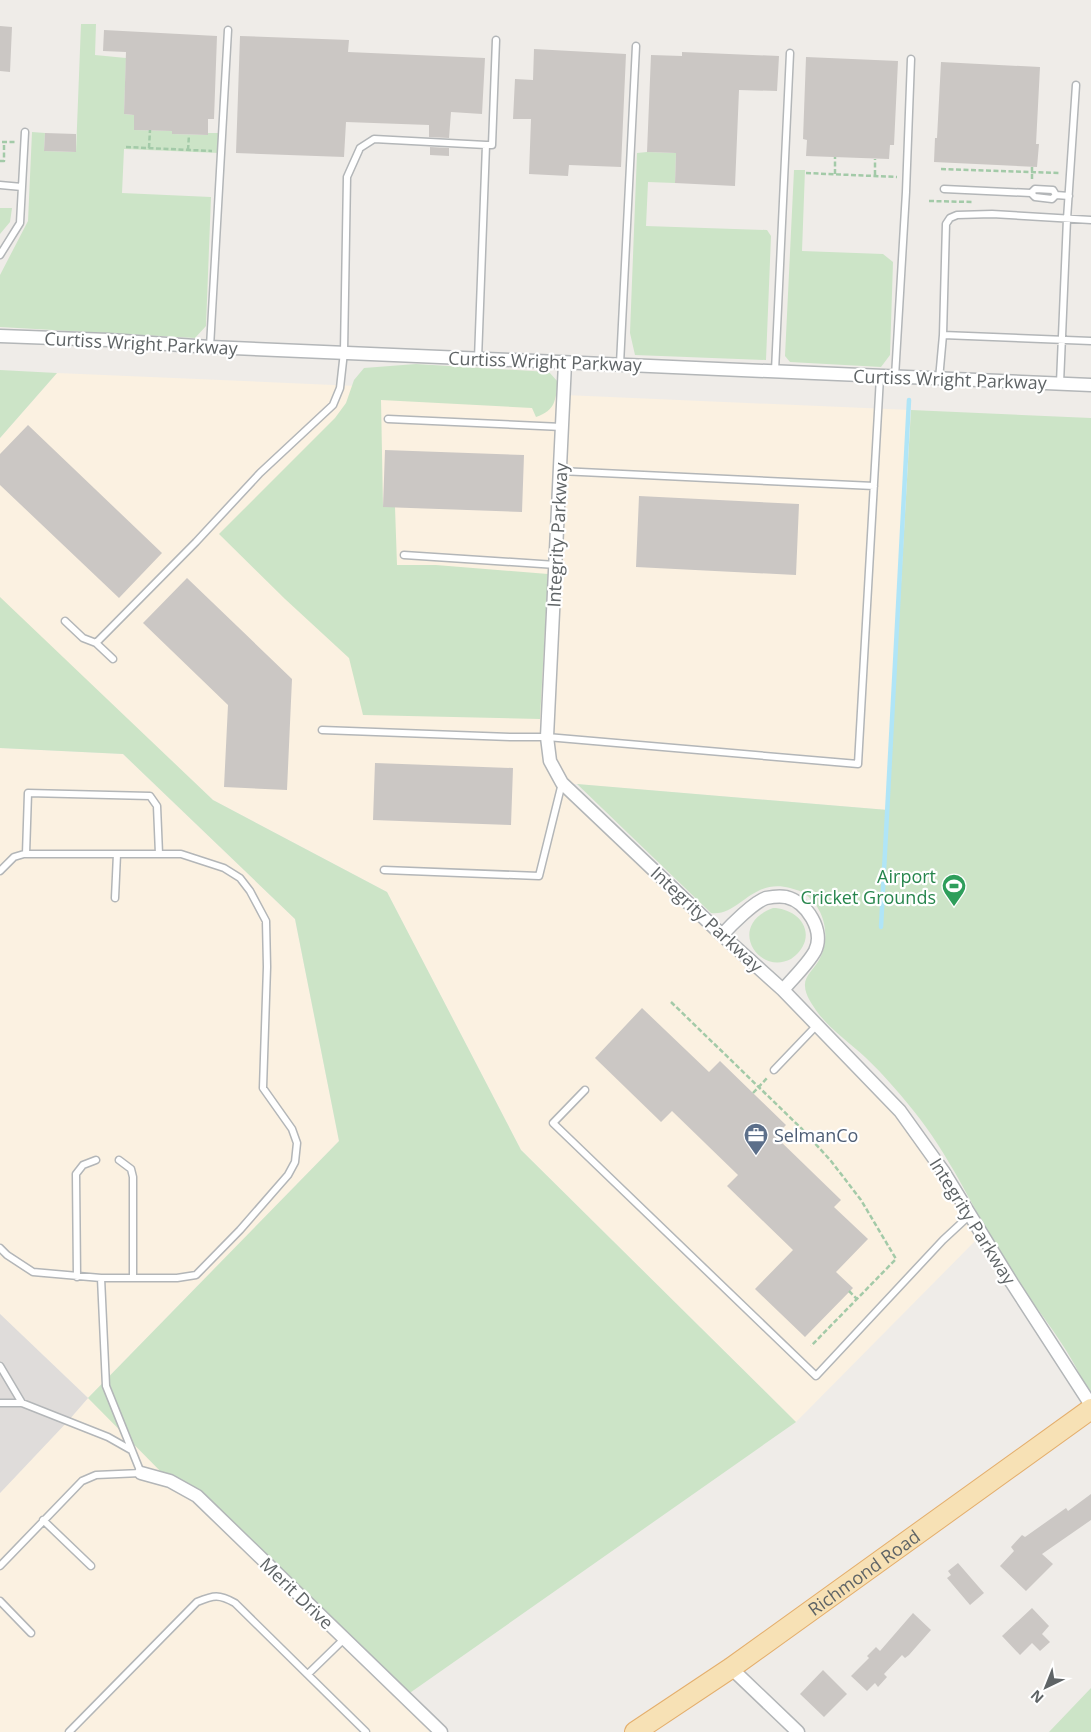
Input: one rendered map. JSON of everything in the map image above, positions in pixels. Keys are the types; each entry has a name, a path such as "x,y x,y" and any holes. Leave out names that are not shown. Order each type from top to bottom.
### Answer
{"main road":[{"name":"Richmond Road","path":"635,1732 731,1668 1091,1410"}],"street":[{"name":"Curtiss Wright Parkway","path":"0,336 895,378 1091,385"},
{"name":"Integrity Parkway","path":"566,362 547,737 550,760 562,783 722,935 783,990 818,1024 900,1111 943,1171 1091,1405"},
{"path":"722,935 734,922 766,898 785,897 800,905 812,918 818,935 816,950 783,990"},
{"name":"Merit Drive","path":"140,1473 170,1482 197,1496 441,1732"},
{"path":"731,1668 798,1732"}],"lane":[{"path":"210,347 228,30"},
{"path":"96,643 196,542 260,473 333,405 340,388 344,352 347,177 360,148 374,139 492,145 496,40"},
{"path":"620,364 636,46"},
{"path":"775,371 790,53"},
{"path":"895,378 911,58"},
{"path":"1060,383 1067,219 1076,85"},
{"path":"0,255 20,223 25,132"},
{"path":"478,359 486,145"},
{"path":"0,185 22,187"},
{"path":"944,188 1031,193 1035,197 1052,199 1056,195 1069,196"},
{"path":"939,379 946,224 950,218 957,215 992,214 1091,220"},
{"path":"942,335 1091,341"},
{"path":"322,730 547,737 858,764 880,377"},
{"path":"388,419 562,427"},
{"path":"560,471 874,486"},
{"path":"404,555 556,565"},
{"path":"65,621 83,638 96,643 113,659"},
{"path":"384,870 539,876 562,783"},
{"path":"26,854 28,793 150,796 157,806 160,854"},
{"path":"0,871 14,857 26,854 181,854 224,868 240,878 250,891 266,921 268,967 263,1088 292,1129 296,1143 295,1162 288,1174 240,1230 196,1275 176,1278 101,1278 33,1272 7,1255 0,1248"},
{"path":"115,898 117,854"},
{"path":"774,1070 818,1024"},
{"path":"585,1090 553,1123 816,1376 943,1240 970,1215"},
{"path":"77,1277 76,1174 83,1165 96,1160"},
{"path":"119,1160 131,1169 134,1177 133,1278"},
{"path":"0,1566 82,1481 96,1475 140,1473 106,1386 101,1278"},
{"path":"0,1366 22,1403"},
{"path":"0,1403 22,1403 108,1437 131,1450"},
{"path":"43,1520 91,1566"},
{"path":"70,1732 197,1602 211,1596 223,1596 235,1603 366,1732"},
{"path":"0,1601 31,1633"},
{"path":"308,1674 344,1639"}],"path":[{"path":"149,148 150,130"},
{"path":"188,150 189,135"},
{"path":"0,161 4,161 4,142"},
{"path":"126,147 213,151"},
{"path":"835,157 835,174"},
{"path":"875,176 876,159"},
{"path":"941,168 1070,174"},
{"path":"806,172 906,177"},
{"path":"671,1002 802,1129 831,1161 860,1200 896,1259 811,1346"},
{"path":"753,1093 774,1070"},
{"path":"849,1291 857,1299"}],"shaded area":[{"path":"57,373 911,410 888,810 563,783 900,1111 982,1234 796,1422 521,1150 387,892 213,800 0,599 0,438"},
{"path":"0,748 123,754 295,919 339,1141 88,1398 0,1314"},
{"path":"0,1314 88,1398 0,1493"},
{"path":"88,1398 441,1732 0,1732 0,1493"}],"green space":[{"path":"81,24 96,24 95,55 126,58 124,114 134,115 134,130 172,131 172,134 207,135 208,133 220,133 219,153 124,149 122,193 211,197 206,326 195,338 0,327 0,275 28,221 32,132 45,133 44,151 76,152"},
{"path":"637,153 676,153 675,183 648,182 646,226 767,230 771,236 766,360 635,355 630,333"},
{"path":"794,170 805,170 802,251 883,254 893,262 890,355 881,367 790,362 785,356"},
{"path":"0,208 12,208 10,222 0,234"},
{"path":"416,364 549,372 558,382 555,400 551,408 536,417 532,408 381,400 383,506 395,507 397,565 436,565 548,574 540,719 363,715 349,658 219,534 335,418 346,403 354,380 364,368"},
{"path":"0,370 57,373 0,438"},
{"name":"Airport Cricket Grounds","path":"911,410 1091,418 1091,1404 1073,1362 1005,1262 932,1136 887,1079 818,1013 806,993 805,982 819,960 825,942 824,922 815,904 800,891 777,886 765,888 721,913 711,913 577,784 888,810"},
{"path":"0,597 213,800 387,892 521,1150 796,1422 404,1697 197,1496 170,1481 88,1398 339,1141 295,919 123,754 0,748"},
{"path":"773,908 792,913 802,922 806,934 804,944 798,953 791,959 779,962 768,961 758,955 752,946 749,936 751,926 759,916"},
{"path":"1091,1688 1091,1732 1049,1732"}],"building":[{"path":"0,26 12,27 10,72 0,71"},
{"path":"104,30 217,36 214,119 208,119 208,135 172,134 172,131 134,130 134,115 124,114 126,52 103,51"},
{"path":"240,36 349,40 348,52 485,58 482,114 451,112 449,138 429,137 429,125 346,122 344,157 236,153"},
{"path":"534,49 626,54 621,167 569,165 568,176 529,174 531,119 513,119 515,79 533,80"},
{"path":"682,52 779,56 777,91 739,90 735,186 675,183 676,153 647,152 651,55 682,56"},
{"path":"806,57 898,61 894,145 890,145 889,159 806,156 807,140 803,139"},
{"path":"941,62 1040,67 1036,144 1039,144 1037,167 934,162"},
{"path":"45,133 76,134 76,152 44,151"},
{"path":"430,147 449,148 449,156 430,155"},
{"path":"28,425 162,553 119,598 0,485 0,454"},
{"path":"385,450 524,455 522,512 383,507"},
{"path":"639,496 799,504 796,575 636,567"},
{"path":"187,578 292,679 287,790 224,787 228,705 143,623"},
{"path":"375,763 513,768 511,825 373,820"},
{"name":"SelmanCo","path":"642,1008 709,1072 720,1061 786,1125 775,1136 841,1200 834,1207 868,1239 836,1272 853,1288 805,1337 755,1289 793,1250 727,1186 738,1175 672,1111 661,1122 595,1058"},
{"path":"1091,1494 1091,1520 1042,1554 1053,1564 1026,1591 1000,1566 1014,1551 1011,1547 1022,1535 1025,1537 1066,1508 1068,1511"},
{"path":"958,1563 984,1593 970,1605 947,1578 951,1575 948,1571"},
{"path":"1032,1608 1049,1626 1042,1634 1050,1642 1040,1651 1032,1643 1020,1655 1002,1636"},
{"path":"913,1613 931,1630 909,1655 905,1658 902,1655 884,1674 887,1677 878,1687 875,1683 867,1691 851,1676 869,1658 867,1656 876,1647 880,1651"},
{"path":"823,1670 847,1694 824,1717 800,1694"}],"waterway":[{"path":"881,927 909,400"}],"place":[{"name":"Airport Cricket Grounds","path":"954,907"},
{"name":"SelmanCo","path":"756,1156"}]}
